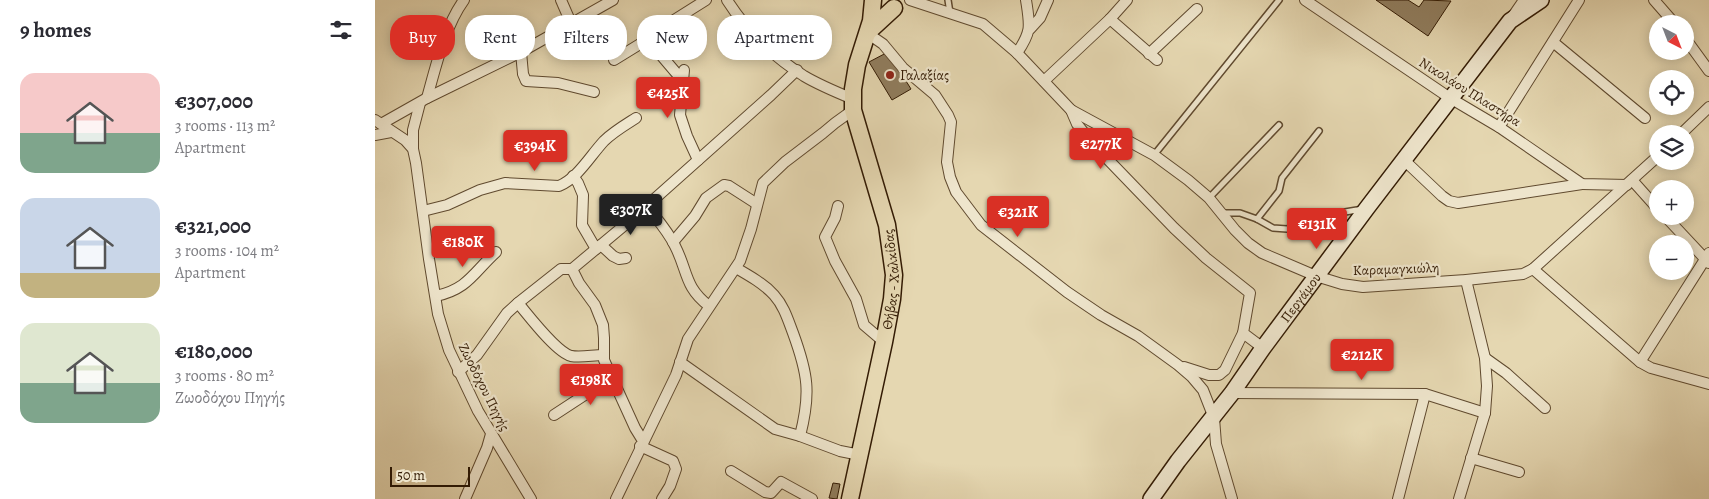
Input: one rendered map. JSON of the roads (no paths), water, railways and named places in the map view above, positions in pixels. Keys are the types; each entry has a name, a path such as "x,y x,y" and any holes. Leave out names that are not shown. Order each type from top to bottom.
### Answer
{"main road":[{"path":"874,0 883,7 899,4"},
{"name":"Θήβας - Χαλκίδας","path":"849,489 860,455 892,299 892,255 887,226 853,104 857,65 872,14 874,0"},
{"name":"Θήβας - Χαλκίδας","path":"867,33 899,4"}],"street":[{"name":"Ζωοδόχου Πηγής","path":"465,0 457,10 450,26 423,100 413,130 413,150 438,314 449,350 458,372 491,434 531,499"},
{"path":"561,0 568,15"},
{"path":"586,15 613,0"},
{"path":"682,15 706,0"},
{"path":"616,499 676,375 688,339 736,268 744,250 763,183 770,175 835,123 853,104 797,70 758,38 743,23 727,0"},
{"path":"910,0 983,24 1017,53 1071,110 1077,124 1093,144 1206,258 1250,293 1243,333 1225,370 1219,375 1209,375 1178,365"},
{"path":"1027,0 1030,29"},
{"path":"1017,53 1030,29 1040,18 1048,0"},
{"path":"1044,81 1127,0"},
{"name":"Νικολάου Πλαστήρα","path":"1305,0 1450,98 1499,126 1582,184"},
{"name":"Περγάμου","path":"1151,499 1178,461 1214,418 1263,348 1403,160 1510,22 1523,0"},
{"path":"1510,22 1541,0"},
{"path":"1499,126 1579,0"},
{"path":"1654,0 1667,15"},
{"path":"1110,18 1153,57 1197,9"},
{"path":"867,33 883,44 903,68 935,96 948,115 951,122 947,162 950,177 956,192 981,225 1067,292 1101,315 1138,336 1178,365 1203,390 1214,418 1216,444 1232,499"},
{"path":"1553,42 1645,118"},
{"path":"1694,50 1709,71"},
{"path":"413,150 405,140 378,122 505,60"},
{"path":"522,60 523,74 526,81 557,83 594,92"},
{"path":"668,60 683,75 680,116 698,160"},
{"path":"458,372 477,355 507,313 518,303 561,269 572,269 599,247 797,70"},
{"path":"1690,125 1709,107"},
{"name":"Καραμαγκιώλη","path":"1071,110 1154,155 1188,180 1209,198 1248,243 1262,253 1316,276 1342,284 1363,287 1523,274 1533,269"},
{"path":"423,211 454,202 497,184 559,186 565,184 605,140 636,118"},
{"path":"375,134 391,132"},
{"path":"1403,160 1442,196 1449,201 1458,203 1582,184 1629,183 1649,201"},
{"path":"1649,164 1533,269 1640,362 1651,368 1709,384"},
{"path":"573,176 583,195 582,225 599,247 619,259 626,258"},
{"path":"673,242 695,216 706,198 724,185 729,186 757,204"},
{"path":"646,205 673,242 691,288 709,306"},
{"path":"838,206 835,218 825,237 828,246 856,298 864,325 884,342"},
{"path":"1640,362 1708,258 1674,225"},
{"path":"436,296 450,293 461,287 496,252"},
{"path":"736,268 769,290 776,297 786,314 806,375 807,398 800,436"},
{"path":"572,269 595,306 603,324 605,338 603,355 642,444 673,461 676,469 662,499"},
{"path":"1459,499 1485,413 1487,386 1485,358 1466,280"},
{"path":"518,303 555,346 564,353 572,356 603,355"},
{"path":"1243,333 1263,348"},
{"path":"1485,358 1506,373 1545,408"},
{"path":"680,362 775,429 800,436 832,449 860,455"},
{"path":"554,415 613,377"},
{"path":"1232,393 1425,394 1485,413"},
{"path":"1397,499 1425,394"},
{"path":"465,499 491,434"},
{"path":"1471,458 1519,472"},
{"path":"731,471 765,492 771,493 781,482 812,499"}],"lane":[{"path":"948,0 950,13"},
{"path":"1154,155 1279,0"},
{"path":"1209,198 1279,125"},
{"path":"1257,219 1279,191 1282,178 1319,131"},
{"path":"1222,213 1240,213 1257,219 1273,228 1287,229 1321,216 1367,208"}],"place":[{"name":"Γαλαξίας","path":"890,75"}]}
